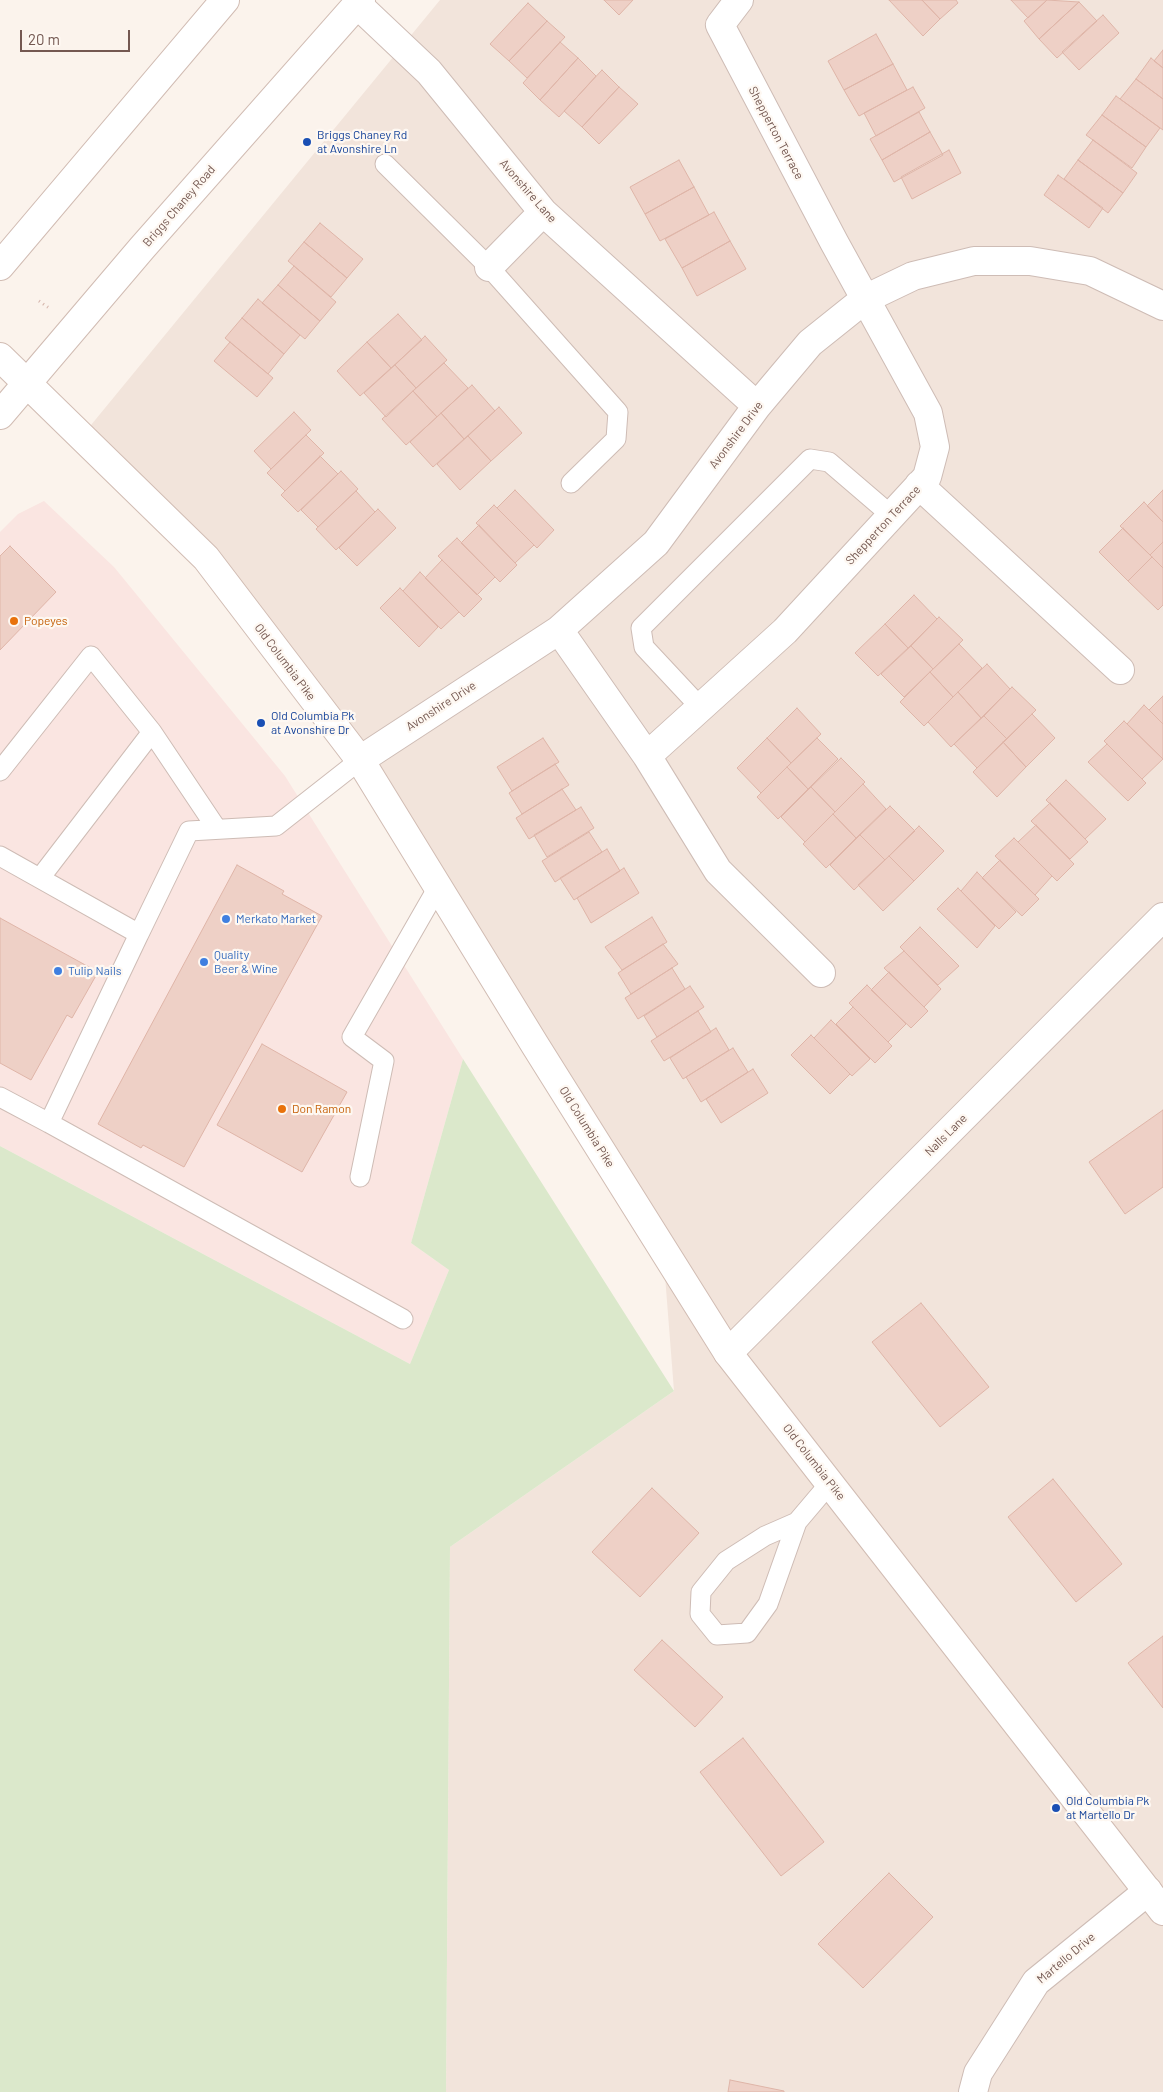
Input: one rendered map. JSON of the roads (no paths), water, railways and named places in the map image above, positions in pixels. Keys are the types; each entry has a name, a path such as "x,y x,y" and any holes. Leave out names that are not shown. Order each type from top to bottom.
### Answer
{"street":[{"path":"0,266 225,0"},
{"name":"Shepperton Terrace","path":"647,756 785,632 927,477 935,448 928,413 865,299 720,26 739,0"},
{"name":"Avonshire Lane","path":"359,2 429,72 543,212 757,406"},
{"name":"Briggs Chaney Road","path":"0,416 142,248 359,2"},
{"path":"489,267 543,212"},
{"name":"Avonshire Drive","path":"360,760 560,630 656,543 757,406 810,343 865,299 913,276 974,261 1030,261 1090,271 1160,297"},
{"name":"Old Columbia Pike","path":"0,357 206,558 360,760 728,1353 1155,1901"},
{"path":"919,485 1120,670"},
{"path":"560,630 647,756 718,870 821,973"},
{"name":"Nalls Lane","path":"728,1353 1163,917"},
{"name":"Martello Drive","path":"973,2092 978,2073 1036,1982 1155,1901"}],"lane":[{"path":"385,164 489,267 618,412 616,439 572,483"},
{"path":"700,707 644,647 641,628 810,458 829,462 892,516"},
{"path":"0,771 91,656 152,732 217,829"},
{"path":"40,878 152,732"},
{"path":"49,1123 189,831 276,826 360,760"},
{"path":"0,856 139,934"},
{"path":"360,1177 384,1061 352,1037 438,887"},
{"path":"0,1097 403,1319"},
{"path":"796,1522 765,1536 726,1561 701,1592 700,1614 717,1635 747,1633 768,1604 796,1522 830,1483"}],"place":[{"name":"Briggs Chaney Rd at Avonshire Ln","path":"307,142"},
{"name":"Popeyes","path":"14,621"},
{"name":"Old Columbia Pk at Avonshire Dr","path":"261,723"},
{"name":"Merkato Market","path":"226,919"},
{"name":"Quality Beer & Wine","path":"204,962"},
{"name":"Tulip Nails","path":"58,971"},
{"name":"Don Ramon","path":"282,1109"},
{"name":"Old Columbia Pk at Martello Dr","path":"1056,1808"}]}
